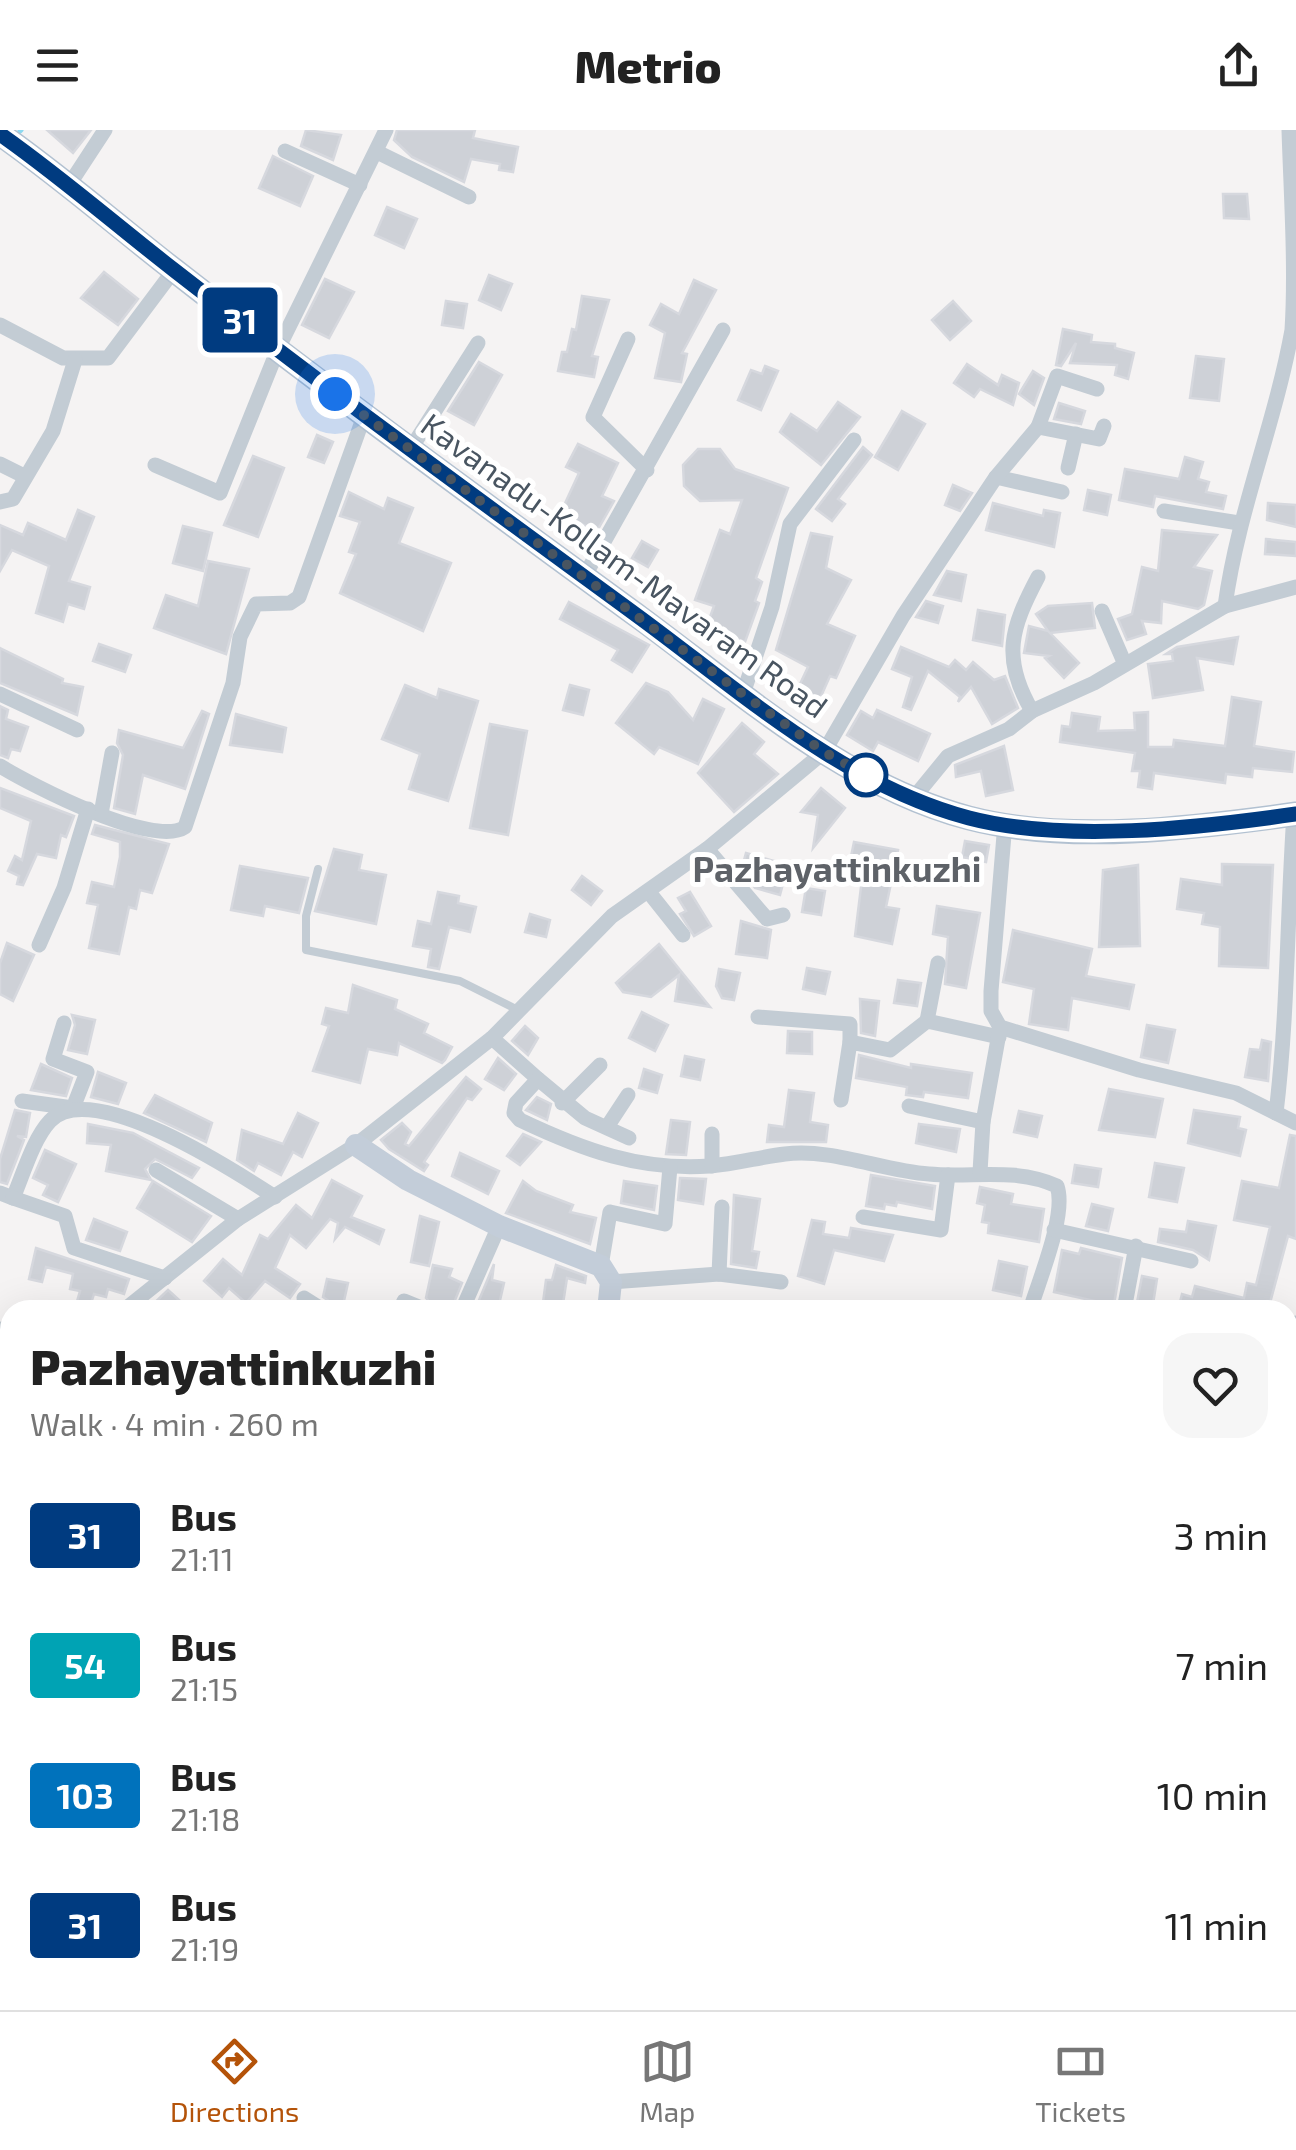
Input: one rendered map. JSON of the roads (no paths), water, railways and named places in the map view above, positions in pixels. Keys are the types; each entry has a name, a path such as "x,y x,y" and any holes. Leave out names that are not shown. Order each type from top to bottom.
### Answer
{"main road":[{"name":"Kavanadu-Kollam-Mavaram Road","path":"16,137 174,270 364,416 824,752 912,800 973,819 1128,830 1193,827 1295,814"}],"street":[{"path":"69,185 105,130"},
{"path":"155,465 220,493 278,349 386,130"},
{"path":"1226,606 1239,522 1274,412 1292,326 1288,130"},
{"path":"284,150 360,186"},
{"path":"377,152 469,197"},
{"path":"0,325 53,354 75,360 98,360 118,352 174,270"},
{"path":"584,577 648,470 723,330"},
{"path":"628,339 594,418 648,470"},
{"path":"410,450 478,343"},
{"path":"0,502 13,499 53,431 75,360"},
{"path":"137,1300 238,1219 356,1144 492,1038 612,916 707,850 824,752 903,616 996,477 1038,427 1057,376 1097,388"},
{"path":"0,766 94,811 155,832 174,833 185,827 233,683 248,614 256,604 290,603 299,598 364,416"},
{"path":"1038,427 1100,439 1104,426"},
{"path":"1068,468 1076,434"},
{"path":"742,694 772,606 790,524 854,440"},
{"path":"0,464 24,476"},
{"path":"996,477 1062,492"},
{"path":"1164,510 1239,522"},
{"path":"1032,710 1010,660 1022,608 1038,577"},
{"path":"912,800 948,756 1009,729 1032,710 1094,683 1124,662 1226,606 1296,587"},
{"path":"1102,610 1124,662"},
{"path":"0,694 76,730"},
{"path":"39,945 94,811 112,752"},
{"path":"1276,1114 1288,1016 1285,964 1295,814"},
{"path":"980,1172 983,1122 1000,1032 991,1011 991,991 1005,823"},
{"path":"707,850 767,919 783,915"},
{"path":"648,891 683,935"},
{"path":"850,1042 890,1050 927,1022 938,964"},
{"path":"758,1017 850,1024 842,1100"},
{"path":"927,1022 1000,1032 1236,1093 1296,1122"},
{"path":"64,1023 53,1059 87,1072 73,1108 46,1126 6,1195 64,1216 74,1248 165,1278"},
{"path":"492,1038 562,1102 629,1138"},
{"path":"562,1102 600,1065"},
{"path":"538,1079 516,1103 514,1113 520,1120 618,1161 670,1167 712,1166 786,1154 948,1175 980,1172 1043,1180 1057,1186 1061,1198 1033,1300"},
{"path":"606,1127 628,1095"},
{"path":"22,1101 104,1109 275,1197"},
{"path":"908,1106 983,1122"},
{"path":"712,1134 712,1166"},
{"path":"356,1144 408,1180 606,1274 719,1274 782,1282"},
{"path":"607,1300 610,1212 665,1224 670,1167"},
{"path":"156,1170 238,1219"},
{"path":"863,1217 940,1230 948,1175"},
{"path":"719,1274 722,1206"},
{"path":"466,1300 499,1226"},
{"path":"1054,1230 1191,1261"},
{"path":"1126,1300 1136,1246"}],"lane":[{"path":"318,869 303,939 306,950 460,981 520,1011"}],"district":[{"name":"Pazhayattinkuzhi","path":"837,870"}]}
